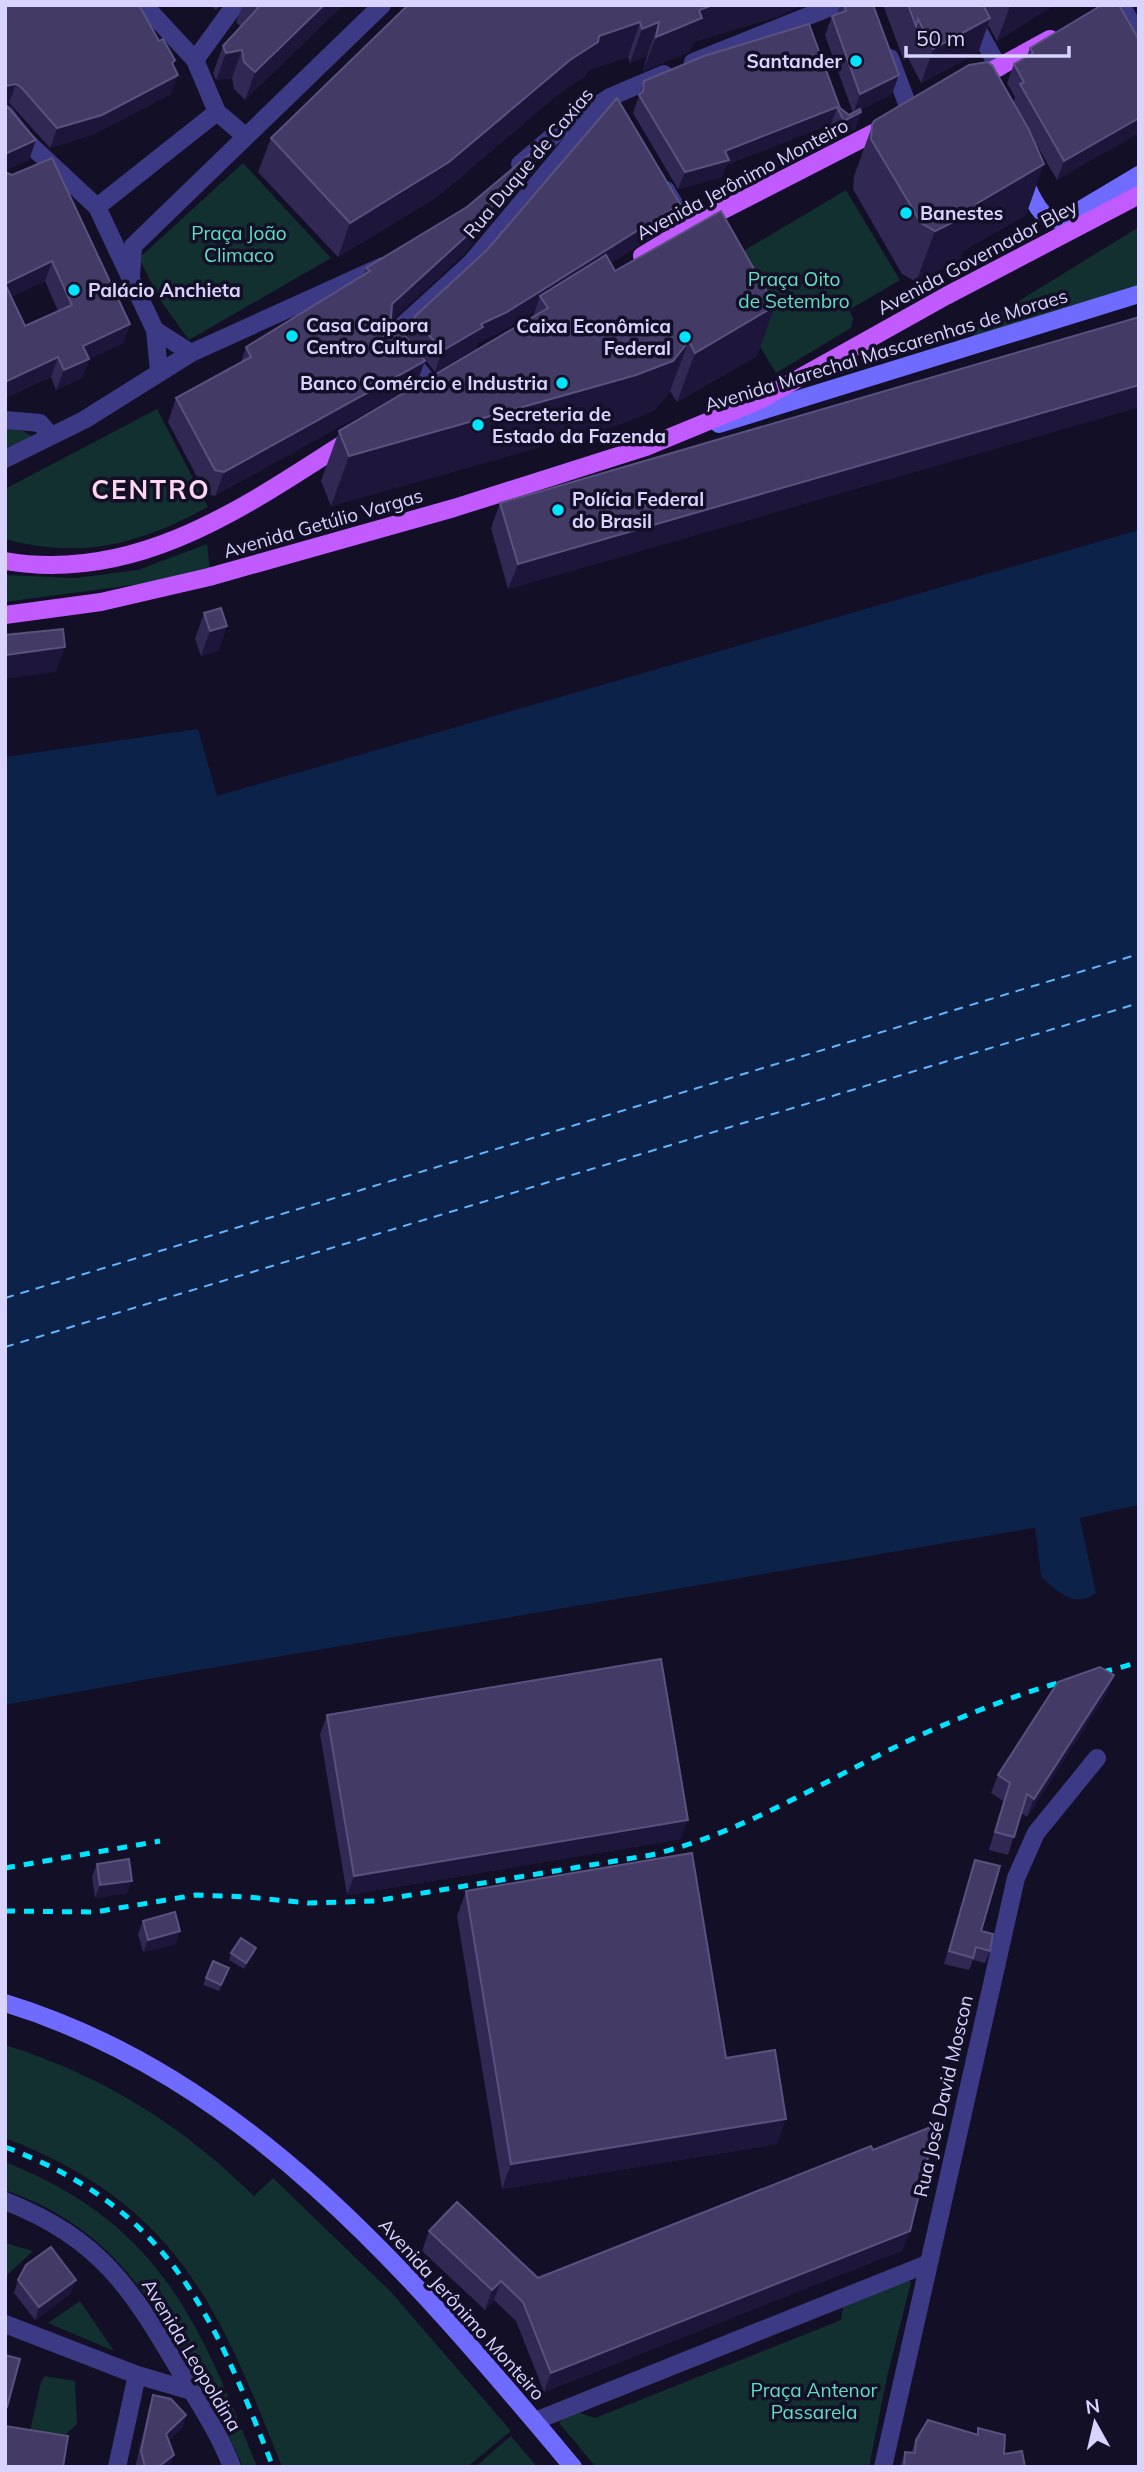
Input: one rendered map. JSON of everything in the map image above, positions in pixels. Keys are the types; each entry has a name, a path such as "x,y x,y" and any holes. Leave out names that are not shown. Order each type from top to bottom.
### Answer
{"main road":[{"path":"971,88 999,68 1069,28"},
{"name":"Avenida Jerônimo Monteiro","path":"630,264 688,228 917,110"},
{"name":"Avenida Governador Bley","path":"646,447 761,400 946,296 1139,195"},
{"path":"5,561 71,565 99,563 150,550 229,516 366,429"},
{"name":"Avenida Getúlio Vargas","path":"5,615 101,602 209,577 454,508 646,447"}],"street":[{"path":"145,5 195,60 218,111 245,136"},
{"path":"195,60 234,5"},
{"path":"131,276 133,246 382,5"},
{"name":"Rua Duque de Caxias","path":"432,387 391,336 471,263 614,103 727,48 809,26 836,5"},
{"path":"964,5 999,68"},
{"path":"1121,5 1139,37"},
{"path":"885,43 917,110"},
{"path":"507,175 560,130 614,103"},
{"path":"97,207 218,111"},
{"path":"5,114 26,141 97,207 155,330 159,371"},
{"path":"27,173 49,163"},
{"name":"Avenida Governador Bley","path":"1016,164 1043,215 1055,221 1067,218 1139,175"},
{"path":"653,169 688,228"},
{"path":"114,245 133,246"},
{"path":"5,459 84,420 191,353 395,259"},
{"name":"Avenida Marechal Mascarenhas de Moraes","path":"646,447 1139,295"},
{"path":"155,330 191,353"},
{"path":"5,420 40,423 51,436"},
{"name":"Rua José David Moscon","path":"883,2467 1018,1871 1036,1833 1097,1758"},
{"name":"Avenida Jerônimo Monteiro","path":"5,2003 62,2023 135,2056 205,2099 239,2124 319,2191 405,2273 573,2467"},
{"name":"Avenida Leopoldina","path":"5,2201 67,2232 106,2262 143,2308 192,2391 232,2467"},
{"name":"Avenida Jerônimo Monteiro","path":"535,2421 927,2264"},
{"path":"5,2324 137,2375 192,2391"},
{"path":"117,2467 137,2375"}],"green space":[{"name":"Praça João Climaco","path":"243,163 331,258 189,340 160,300 139,258"},
{"name":"Praça Oito de Setembro","path":"846,190 900,280 849,310 853,318 851,328 776,373 713,269"},
{"path":"1139,227 1139,287 977,340 970,331"},
{"path":"157,409 208,507 158,531 110,545 60,548 5,539 5,489"},
{"path":"5,429 23,431 32,436 5,449"},
{"path":"207,544 210,569 155,582 5,602 5,575 75,578 138,570"},
{"path":"5,2045 75,2071 139,2105 198,2147 254,2196 273,2178 391,2292 511,2431 467,2467 282,2467 236,2357 212,2310 184,2267 152,2229 112,2195 64,2165 5,2138"},
{"path":"5,2162 58,2187 102,2215 138,2247 168,2283 193,2323 215,2367 257,2467 243,2467 188,2362 134,2280 92,2237 66,2219 5,2190"},
{"path":"5,2243 33,2251 5,2277"},
{"name":"Praça Antenor Passarela","path":"904,2279 911,2282 887,2377 869,2467 596,2467 559,2423 571,2410 595,2418 841,2320 844,2303"},
{"path":"80,2301 114,2351 48,2323"},
{"path":"45,2376 75,2381 77,2424 58,2442 29,2436 41,2382"},
{"path":"511,2436 537,2467 475,2467"}],"water":[{"path":"1139,530 1139,1505 1080,1518 1096,1593 1081,1599 1067,1597 1041,1577 1034,1528 5,1705 5,757 198,729 217,796"}],"pier":[{"path":"1139,1505 1139,1509 1084,1521 1100,1592 1096,1593 1080,1518"},
{"path":"1035,1528 1042,1582 1038,1577 1032,1532 5,1709 5,1705 193,1671"}],"building":[{"path":"5,5 139,5 159,41 163,39 175,60 172,63 178,75 102,115 57,128 21,87 16,84 5,86"},
{"path":"256,5 324,5 255,72 244,62 242,50 226,53 223,46 258,8"},
{"path":"408,5 713,5 699,10 702,18 656,37 659,22 642,29 640,22 599,36 598,42 570,60 449,162 350,223 271,138"},
{"path":"844,5 873,5 899,75 860,94 832,16 846,11"},
{"path":"908,5 983,5 990,18 933,49 918,19 916,26"},
{"path":"1102,5 1119,5 1139,40 1139,118 1064,161 1020,84 1024,82 1014,64 1033,53 1030,48"},
{"path":"809,24 840,108 849,115 860,109 861,112 844,121 837,107 725,151 729,160 685,172 639,95 643,91 644,81 704,56"},
{"path":"987,62 992,65 1029,130 1044,164 976,204 978,210 935,231 921,223 871,139 872,125 874,121 969,65"},
{"path":"617,98 680,204 507,312 481,324 483,327 442,351 414,317 487,250"},
{"path":"5,104 36,140 5,156"},
{"path":"536,149 538,151 472,231 392,304 391,318 425,361 224,472 215,470 176,398 251,357 246,347 370,271 366,268 467,207"},
{"name":"Palácio Anchieta","path":"52,158 130,324 83,346 89,359 64,370 58,357 5,382 5,172 12,175","holes":["52,261 72,305 25,326 5,284"]},
{"path":"721,211 775,306 695,353 689,341 673,361 636,375 349,456 339,431 548,308 540,296 606,255 615,271"},
{"path":"1139,317 1139,385 518,564 500,503"},
{"path":"221,608 227,626 210,631 204,613"},
{"path":"63,629 65,647 5,655 5,635"},
{"path":"661,1659 688,1820 354,1876 327,1715"},
{"path":"1100,1667 1114,1675 1034,1799 1027,1794 1014,1837 995,1832 1010,1783 998,1775 1058,1682"},
{"path":"692,1853 726,2058 775,2050 786,2119 511,2164 466,1891"},
{"path":"129,1859 132,1881 100,1885 97,1864"},
{"path":"975,1860 1000,1866 981,1931 993,1934 990,1951 976,1947 973,1958 949,1951"},
{"path":"175,1912 180,1931 148,1940 143,1921"},
{"path":"241,1938 256,1948 246,1963 231,1953"},
{"path":"213,1961 229,1968 221,1985 206,1978"},
{"path":"936,2125 910,2231 551,2373 523,2302 501,2281 492,2290 429,2231 457,2202 538,2278 871,2146 873,2150"},
{"path":"51,2247 76,2280 39,2307 18,2280 26,2265"},
{"path":"5,2355 20,2359 7,2407 5,2407"},
{"path":"153,2395 171,2399 186,2415 166,2434 174,2455 158,2467 145,2467 141,2451"},
{"path":"928,2420 978,2435 978,2428 1005,2435 1004,2454 1022,2451 1025,2467 904,2467 905,2452 915,2453 916,2440"},
{"path":"5,2426 68,2436 63,2467 5,2467"}],"ferry route":[{"path":"5,1298 1139,954"},
{"path":"5,1347 1139,1003"}],"railway":[{"path":"5,1911 95,1912 196,1895 308,1903 375,1901 651,1855 688,1844 760,1816 897,1746 976,1711 1051,1685 1139,1662"},
{"path":"5,1868 160,1841"},
{"path":"5,2147 61,2172 108,2202 146,2235 178,2273 205,2315 229,2361 273,2467"}],"place":[{"name":"Santander","path":"856,61"},
{"name":"Banestes","path":"906,213"},
{"name":"Palácio Anchieta","path":"74,290"},
{"name":"Casa Caipora Centro Cultural","path":"292,336"},
{"name":"Caixa Econômica Federal","path":"685,337"},
{"name":"Banco Comércio e Industria","path":"562,383"},
{"name":"Secreteria de Estado da Fazenda","path":"478,425"},
{"name":"Polícia Federal do Brasil","path":"558,510"}],"district":[{"name":"CENTRO","path":"151,489"}]}
